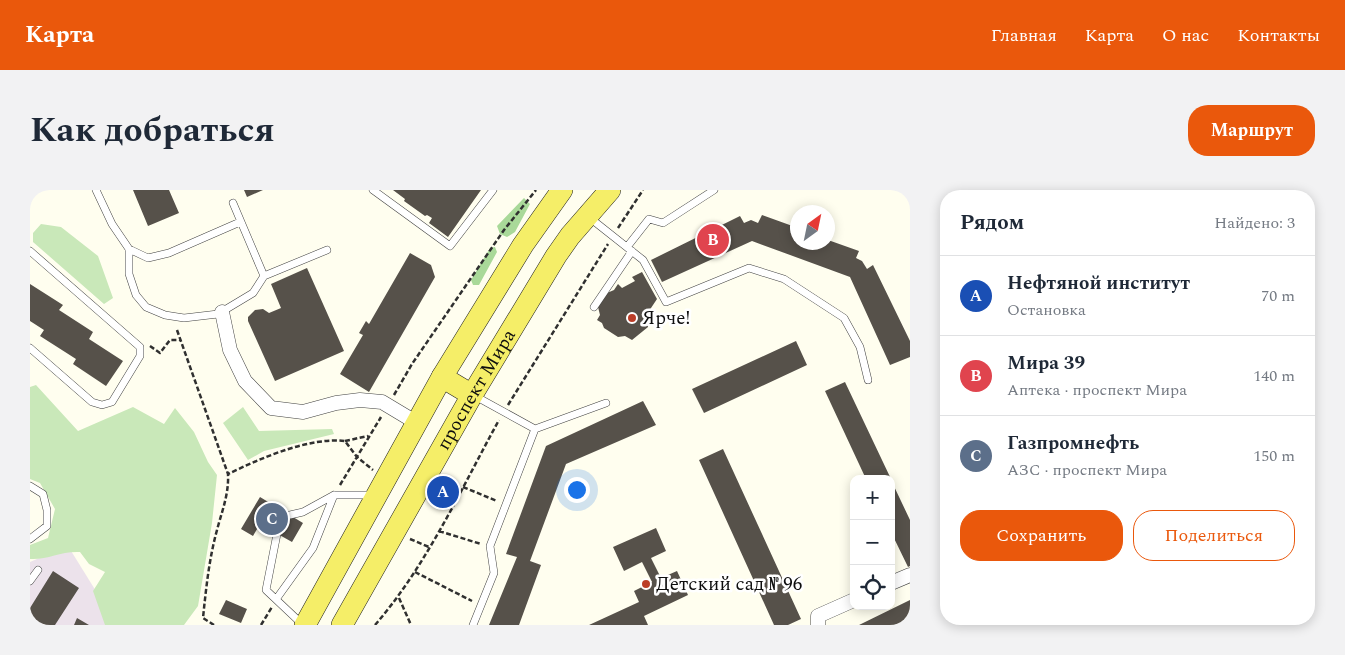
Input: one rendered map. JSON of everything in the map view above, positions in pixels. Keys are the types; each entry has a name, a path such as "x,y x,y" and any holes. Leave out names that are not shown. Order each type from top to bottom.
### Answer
{"main road":[{"name":"проспект Мира","path":"304,625 442,377 522,245 562,190"},
{"name":"проспект Мира","path":"342,625 472,395 556,256 610,190"},
{"path":"442,377 472,395"}],"street":[{"path":"222,312 230,350 245,381 271,408 303,412 336,403 360,400 382,402 417,423"},
{"path":"895,581 910,574"},
{"path":"818,625 818,616 850,602"}],"lane":[{"path":"96,190 112,224 129,249 148,258 168,253 240,222"},
{"path":"373,190 450,246 493,190"},
{"path":"594,307 649,220 663,223 714,190"},
{"path":"233,203 264,276"},
{"path":"588,216 643,260 666,302 749,268 784,279 844,318 860,347 868,380"},
{"path":"129,249 129,274 136,295 146,307 165,315 184,318 202,318 222,312 253,293 264,276 327,250"},
{"path":"30,250 140,347 140,356 112,402 102,405 92,402 30,348"},
{"path":"472,395 534,429 542,429 606,403"},
{"path":"472,625 494,573 490,546 534,429"},
{"path":"30,486 42,494 47,510 47,526 30,539"},
{"path":"290,515 303,512 334,495 377,495"},
{"path":"277,598 313,548 334,495"},
{"path":"277,534 266,590 277,598 304,625"},
{"path":"30,581 38,570"}],"path":[{"path":"334,495 412,364 504,230 536,190"},
{"path":"177,330 228,474 229,490 215,540 206,586 203,618 214,625"},
{"path":"149,346 160,353 170,340 181,340"},
{"path":"228,474 264,457 330,439 345,441 369,436"},
{"path":"345,441 357,456 377,472"},
{"path":"462,486 505,504"},
{"path":"438,531 490,546"},
{"path":"408,538 429,547"},
{"path":"415,572 481,606"},
{"path":"261,625 277,598"},
{"path":"399,598 411,625"}],"shaded area":[{"path":"68,546 117,625 30,625 30,562"}],"green space":[{"path":"524,198 530,204 515,232 507,237 500,234 497,226"},
{"path":"41,224 61,227 98,256 113,298 104,304 33,242 33,233"},
{"path":"495,247 497,252 479,285 473,285 471,280 490,248"},
{"path":"36,385 78,431 133,407 164,424 175,408 194,432 208,462 217,475 212,523 198,606 184,625 105,625 93,591 105,572 89,564 80,552 30,559 30,545 48,538 55,509 40,483 30,479 30,387"},
{"path":"243,407 259,431 332,429 334,434 264,451 248,460 223,423"}],"building":[{"path":"133,190 169,190 179,213 148,226"},
{"path":"244,190 263,190 247,197"},
{"path":"393,190 481,190 448,237 429,223 432,218 427,215 425,216 404,201 405,199"},
{"path":"762,215 790,225 790,250 835,250 835,242 859,251 856,258 862,261 867,269 873,265 910,341 910,357 890,365 850,277 752,241 662,282 651,260 740,216 744,223 751,220 758,223"},
{"path":"410,253 431,265 435,277 369,392 340,374 363,335 359,333 366,321 369,324"},
{"path":"307,268 344,351 275,381 248,321 248,317 255,310 263,309 269,313 281,308 271,284"},
{"path":"642,272 657,299 649,311 648,327 632,340 625,336 618,337 604,328 602,323 597,320 600,315 598,307 607,293 614,290 618,284 622,288 635,281 632,277"},
{"path":"30,284 63,305 59,310 93,332 89,339 123,361 106,386 73,364 76,359 40,336 44,330 30,321"},
{"path":"796,341 807,365 704,413 692,389"},
{"path":"845,382 889,475 864,475 825,391"},
{"path":"643,401 656,425 566,464 530,561 541,565 519,625 489,625 517,557 506,554 546,446"},
{"path":"723,449 801,619 788,625 774,625 699,460"},
{"path":"452,481 459,485 450,500 443,496"},
{"path":"895,488 910,520 910,566 908,567 895,540"},
{"path":"260,497 303,523 292,542 260,524 253,536 241,529"},
{"path":"656,528 666,551 651,558 661,578 677,571 688,595 644,616 648,625 589,625 639,602 634,591 652,582 642,562 624,571 613,547"},
{"path":"53,571 79,588 55,625 30,625 30,608"},
{"path":"226,600 247,609 241,623 219,614"},
{"path":"910,600 910,625 859,625 890,610 895,610 895,607"},
{"path":"77,618 89,625 74,625"}],"place":[{"name":"Мира 39","path":"713,240"},
{"name":"Ярче!","path":"632,318"},
{"name":"Нефтяной институт","path":"443,492"},
{"name":"Газпромнефть","path":"272,519"},
{"name":"Детский сад № 96","path":"646,584"}]}
